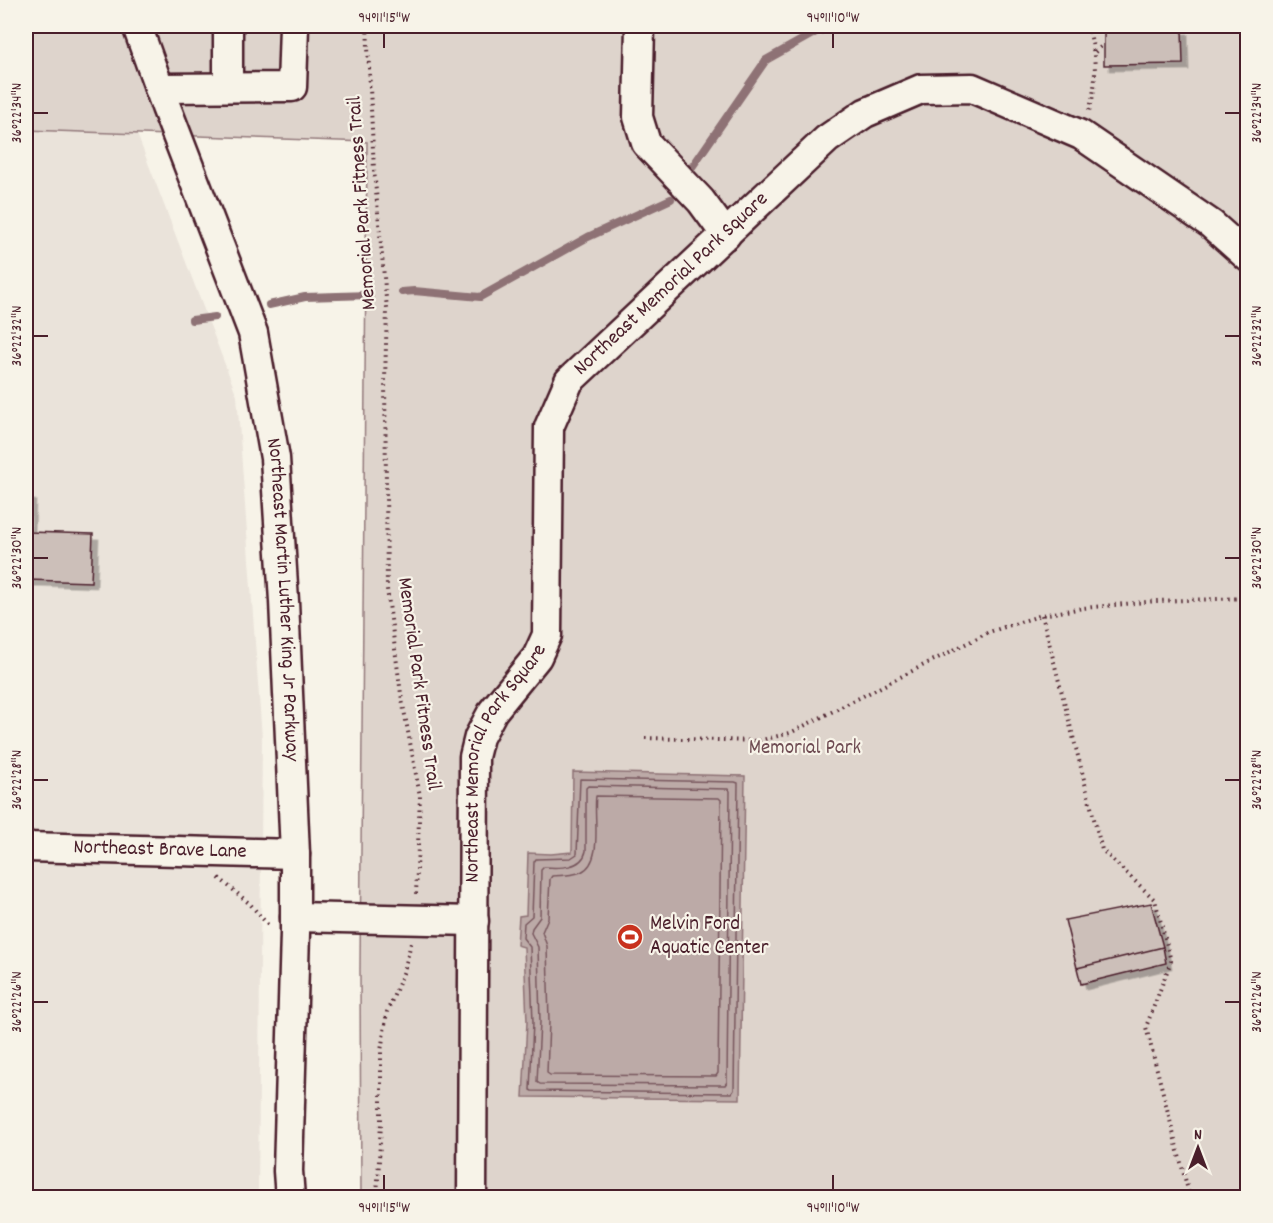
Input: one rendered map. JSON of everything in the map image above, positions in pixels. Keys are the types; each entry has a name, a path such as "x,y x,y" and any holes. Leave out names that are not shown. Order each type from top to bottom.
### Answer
{"street":[{"name":"Northeast Martin Luther King Jr Parkway","path":"137,26 253,333 275,459 284,601 294,854 282,922 290,1197"},
{"path":"228,26 228,87"},
{"path":"159,87 292,87 294,26"},
{"path":"639,26 639,117 646,143 700,201 726,235"},
{"name":"Northeast Memorial Park Square","path":"472,1197 474,757 479,737 493,711 537,657 547,635 549,426 569,381 827,139 865,113 921,89 972,87 1081,135 1211,224 1248,257"},
{"name":"Northeast Brave Lane","path":"26,847 294,854"},
{"path":"282,922 414,919 474,921"}],"path":[{"name":"Memorial Park Fitness Trail","path":"367,26 374,170 387,309 385,380 387,589 401,694 420,796 412,937 404,971 387,1012 381,1051 381,1122 377,1197"},
{"path":"1081,135 1093,98 1095,51 1088,26"},
{"path":"1095,51 1104,44"},
{"path":"645,738 758,741 790,733 989,632 1042,615 1083,608 1156,601 1248,598"},
{"path":"1042,615 1102,850 1155,900 1171,961 1146,1027 1190,1197"},
{"path":"218,876 250,904 282,922"}],"shaded area":[{"path":"26,130 137,134 237,396 262,738 258,1197 26,1198"}],"green space":[{"name":"Memorial Park","path":"26,26 1247,26 1247,1197 361,1197 360,970 367,142 26,130"}],"water":[{"name":"Melvin Ford Aquatic Center","path":"573,772 745,776 740,1099 523,1097 527,1022 524,947 517,945 519,916 526,915 528,853 572,852"}],"building":[{"path":"1182,29 1183,64 1104,65 1104,30"},
{"path":"26,495 30,495 29,532 93,534 91,582 28,580 28,585 26,585"},
{"path":"1151,903 1163,947 1077,968 1065,920"},
{"path":"1163,947 1166,963 1081,984 1077,968"}],"waterway":[{"path":"690,170 766,60 816,32 839,26"},
{"path":"402,292 480,297 588,237 671,199"},
{"path":"269,305 305,297 370,295"},
{"path":"192,320 215,317"}],"place":[{"name":"Melvin Ford Aquatic Center","path":"630,937"}]}
